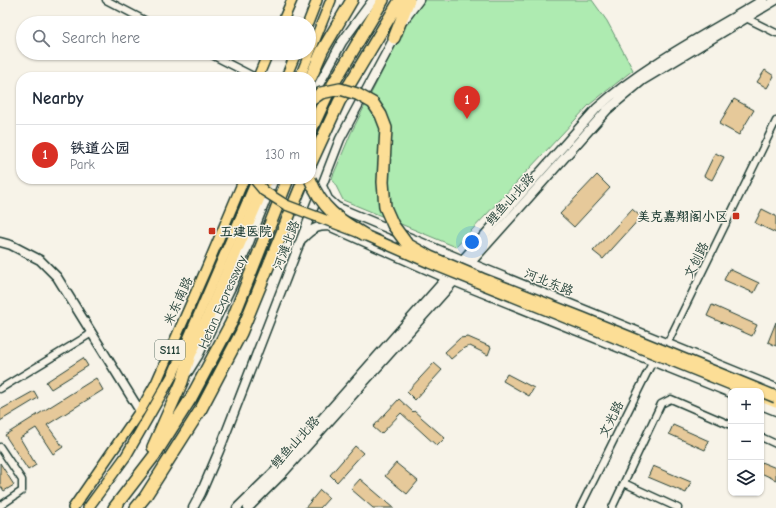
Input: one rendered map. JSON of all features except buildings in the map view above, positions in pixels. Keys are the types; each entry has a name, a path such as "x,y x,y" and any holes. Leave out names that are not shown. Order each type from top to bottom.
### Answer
{"highway":[{"path":"313,72 322,51 352,0"},
{"path":"316,119 329,91 383,0"},
{"path":"316,152 339,102 400,0"},
{"path":"394,38 408,0"},
{"path":"316,96 322,93 340,89 357,94 373,103 381,115 386,128 383,182 385,207 393,225 407,244 430,257 482,279 776,396"},
{"path":"133,484 156,441 182,382 190,355 265,184"},
{"name":"Hetan Expressway","path":"114,508 154,456 190,398 231,323 286,184"},
{"path":"136,508 145,497 201,409 241,333 302,184"},
{"path":"313,184 325,207 363,237"}],"main road":[{"path":"285,16 292,0"},
{"path":"311,16 317,0"},
{"path":"316,37 331,0"},
{"path":"316,90 342,42 372,0"},
{"name":"河滩北路","path":"193,508 202,493 340,139 403,22 419,0"},
{"name":"鲤鱼山北路","path":"746,14 763,0"},
{"name":"鲤鱼山北路","path":"248,508 282,474 450,280 555,154 597,108 616,91 641,73 746,14 776,0"},
{"path":"260,72 265,60"},
{"path":"288,72 293,60"},
{"path":"302,72 307,60"},
{"name":"米东南路","path":"73,508 140,411 162,368 242,184"},
{"name":"米东南路","path":"88,508 126,456 173,374 255,184"},
{"path":"259,184 264,190 286,205 739,388"},
{"path":"182,382 198,356 233,283 272,184"},
{"name":"河北东路","path":"322,186 328,199 337,207 776,388"},
{"path":"363,237 361,231 370,221"},
{"path":"300,242 310,231 318,226 329,226 363,237 450,280 728,392"},
{"path":"0,242 11,245 40,260 57,277 140,411"},
{"name":"鲤鱼山北路","path":"237,508 282,464 450,280"},
{"path":"764,398 776,403"},
{"path":"764,406 776,411"}],"street":[{"path":"106,0 137,16"},
{"path":"746,14 776,28"},
{"path":"746,14 776,33"},
{"path":"222,60 245,72"},
{"name":"文创路","path":"668,344 776,121"},
{"path":"0,390 92,333"},
{"name":"文光路","path":"580,508 652,362 668,344"},
{"path":"612,508 662,404 671,399 729,424"},
{"path":"764,438 776,444"},
{"path":"0,447 22,480 22,491 0,506"},
{"path":"624,483 678,508"}],"green space":[{"path":"424,0 592,0 607,21 633,70 589,105 456,247 343,200 332,178 351,133 408,21"}],"place":[{"name":"铁道公园","path":"467,119"},
{"name":"美克嘉翔阁小区","path":"736,216"},
{"name":"五建医院","path":"212,231"}]}
